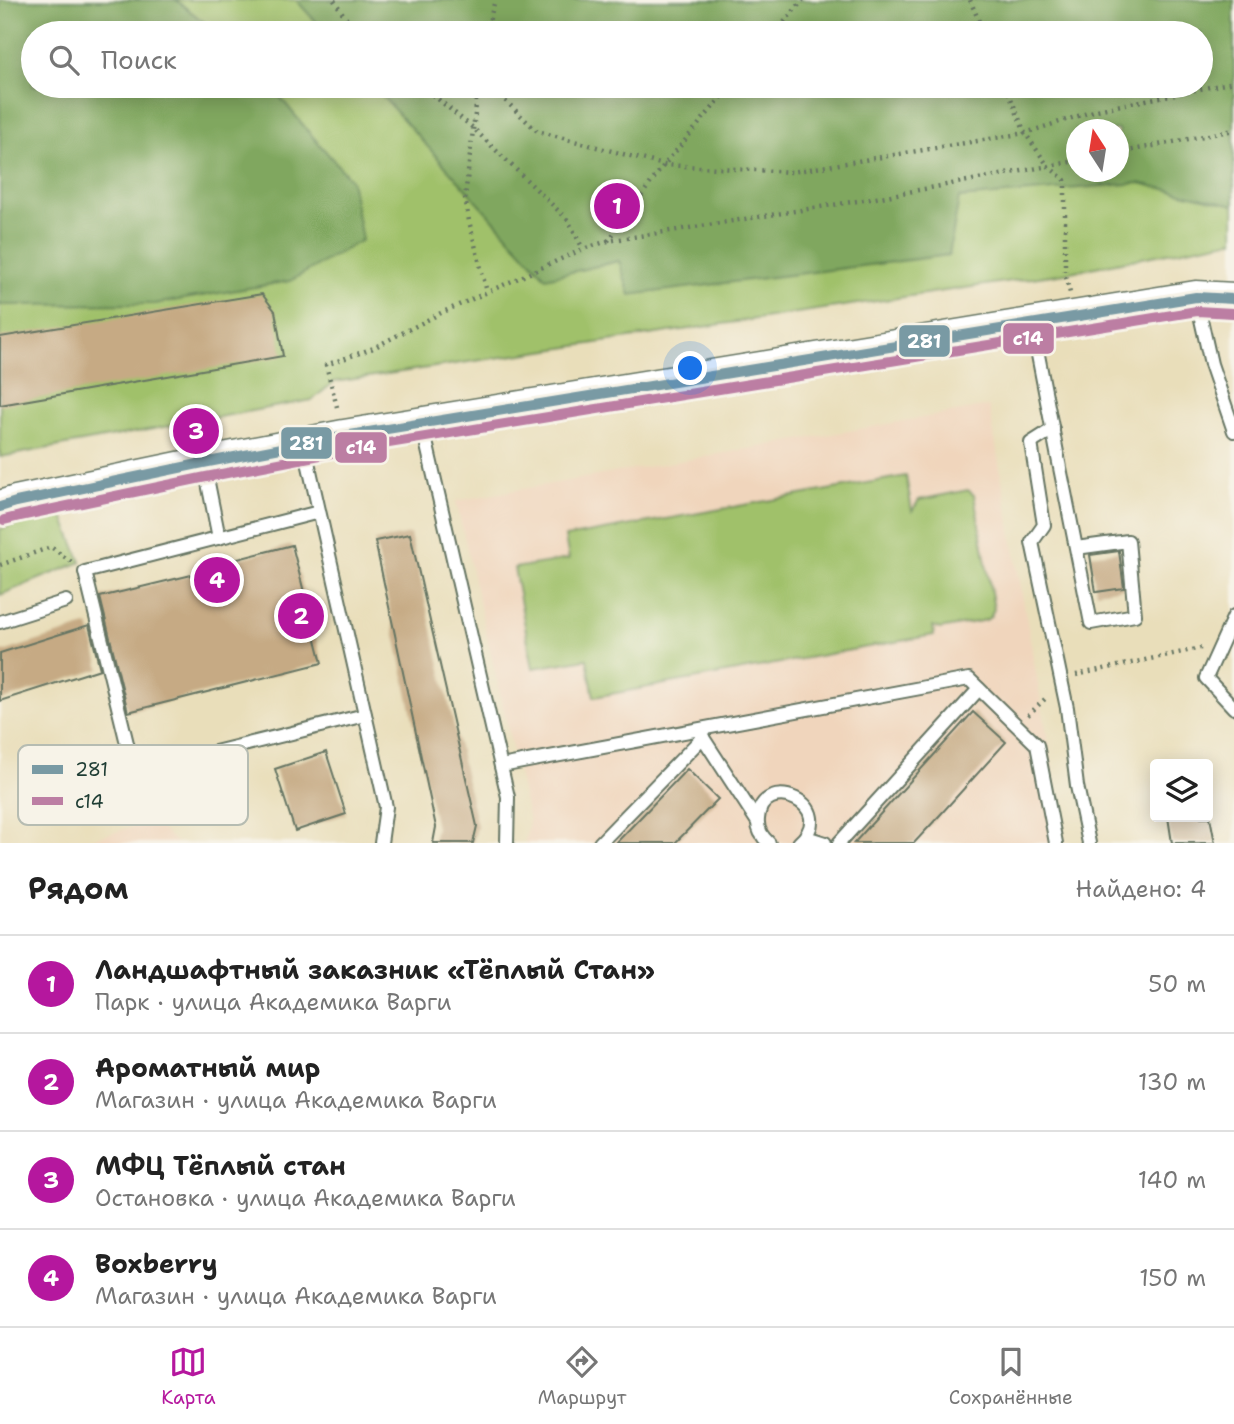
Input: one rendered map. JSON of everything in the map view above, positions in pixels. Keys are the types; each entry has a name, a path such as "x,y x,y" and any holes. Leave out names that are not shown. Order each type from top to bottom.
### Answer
{"street":[{"path":"5,500 304,444 1196,297 1234,299"}],"lane":[{"path":"1196,297 1211,364 1234,431"},
{"path":"1032,324 1053,429 1076,548 1091,623 1135,615 1128,541 1076,548"},
{"path":"422,424 508,797 507,843"},
{"path":"1053,429 1031,443 1044,525 1032,542 1067,708 1077,786 1089,843"},
{"path":"304,444 386,807 380,843"},
{"path":"204,463 219,538"},
{"path":"127,745 85,572 319,512"},
{"path":"0,622 66,601"},
{"path":"1234,617 1206,678 1234,709"},
{"path":"501,766 701,733 969,679 1037,745 1056,843"},
{"path":"839,843 979,689"},
{"path":"243,745 365,715"},
{"path":"701,733 757,821 759,831 769,843"},
{"path":"600,843 701,733"},
{"path":"757,821 759,810 766,802 775,796 786,794 797,798 805,805 810,815 810,826 802,840 825,843"}],"path":[{"path":"334,0 348,21"},
{"path":"489,21 495,0"},
{"path":"785,21 803,0"},
{"path":"970,0 979,21"},
{"path":"1213,86 1234,82"},
{"path":"437,98 473,128 568,220 583,249"},
{"path":"476,98 464,197 487,292"},
{"path":"503,98 537,131 664,165 792,172 1025,133 1097,110 1156,98"},
{"path":"608,242 664,165 721,98"},
{"path":"1011,98 1025,133 1048,166 1065,180 1065,272 1071,297"},
{"path":"1129,151 1234,130"},
{"path":"337,407 326,365 371,349 441,313 583,249 608,242 870,199 1066,163"},
{"path":"0,565 51,547 85,572"},
{"path":"1069,677 1222,644"},
{"path":"1017,725 1050,694"}],"shaded area":[{"path":"989,406 1066,843 525,843 529,821 456,501"},
{"path":"139,825 157,825 177,843 78,843"}],"green space":[{"path":"0,0 1234,0 1234,240 1065,273 334,382 312,400 0,457"},
{"path":"0,0 176,0 203,21 21,21 21,98 281,98 351,180 362,240 290,281 155,304 0,305"},
{"path":"296,0 1234,0 1234,205 1139,183 959,198 949,255 630,295 619,261 546,278 384,98 1213,98 1213,21 315,21"},
{"path":"906,476 912,511 919,500 968,490 974,495 994,609 986,620 940,629 933,626 934,635 594,697 587,659 533,668 514,568 569,559 565,537"},
{"path":"60,509 81,562 0,595 0,529"}],"building":[{"path":"262,294 275,311 283,356 0,405 0,337"},
{"path":"410,534 477,826 473,843 433,843 436,827 375,541"},
{"path":"292,545 322,663 128,712 100,597 204,572 203,568"},
{"path":"1119,551 1124,588 1096,592 1090,555"},
{"path":"89,625 100,669 0,701 0,653"},
{"path":"973,712 1006,742 940,815 914,843 854,843"},
{"path":"326,752 346,814 295,831 275,769"},
{"path":"687,769 718,799 675,843 616,843"},
{"path":"1169,822 1211,822 1215,843 1172,843"}],"transit line":[{"name":"281","path":"0,507 344,436 1196,297 1234,299"},
{"name":"с14","path":"4,520 346,450 1197,311 1233,313"}],"place":[{"name":"Ландшафтный заказник «Тёплый Стан»","path":"617,206"},
{"name":"МФЦ Тёплый стан","path":"196,431"},
{"name":"Boxberry","path":"217,580"},
{"name":"Ароматный мир","path":"301,616"}]}
